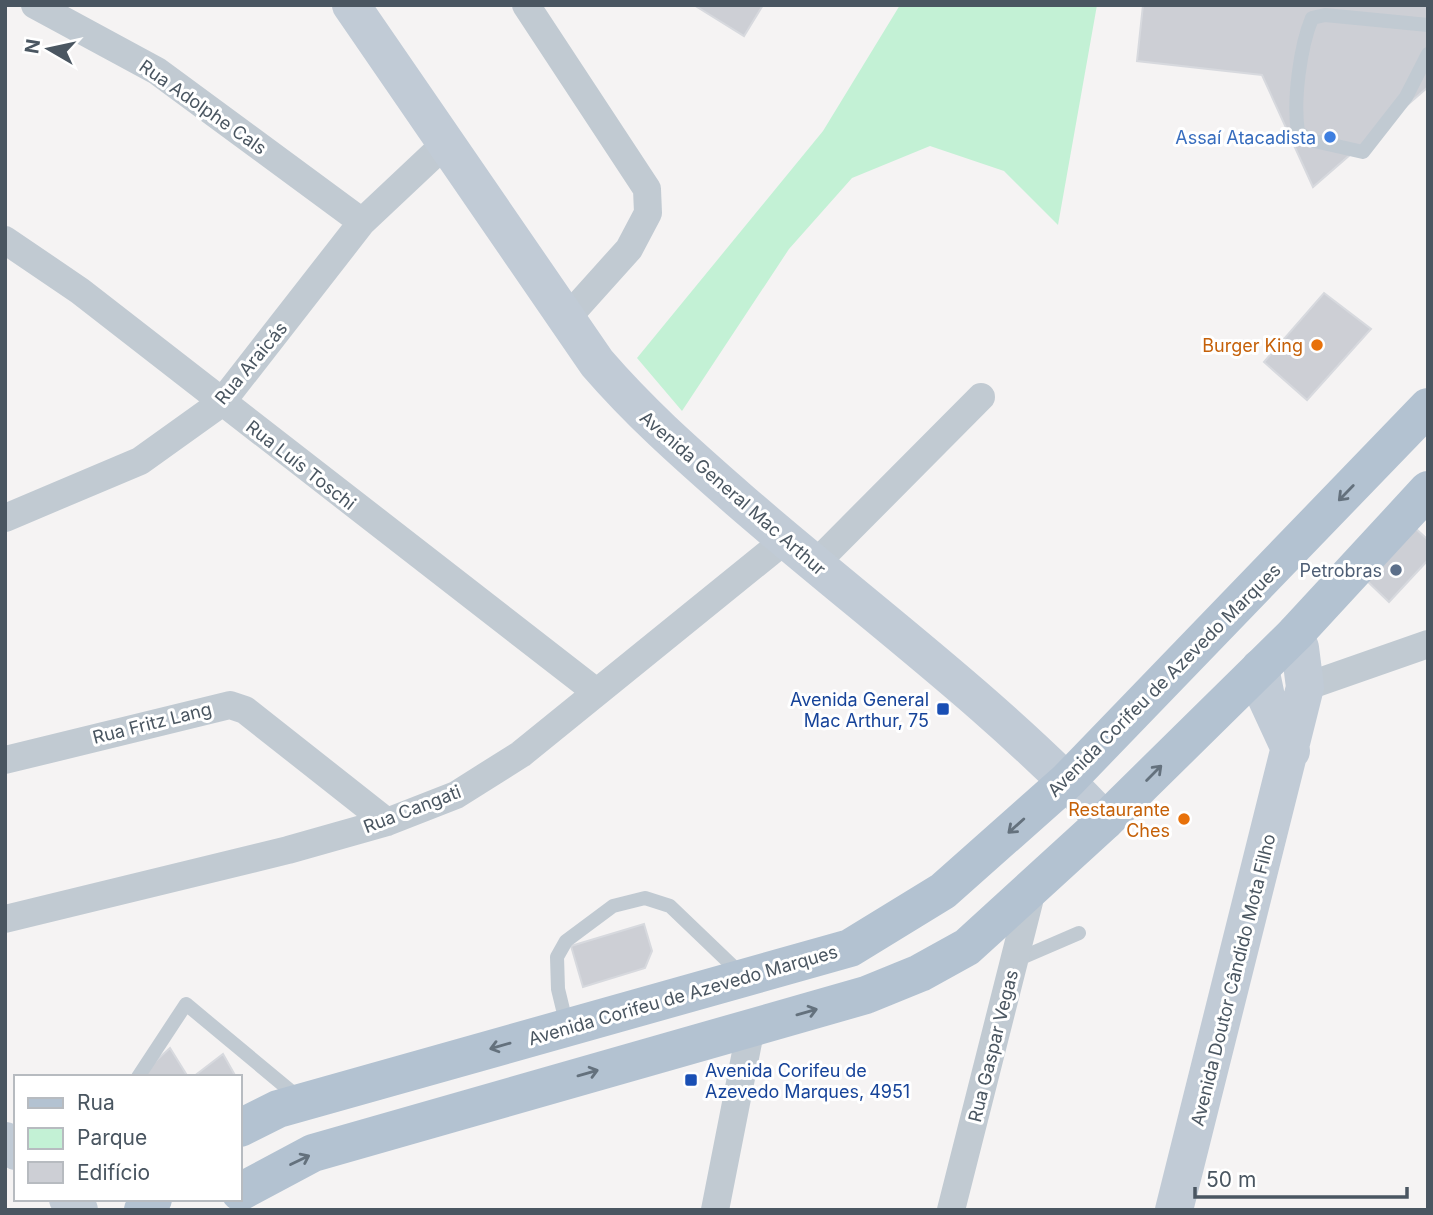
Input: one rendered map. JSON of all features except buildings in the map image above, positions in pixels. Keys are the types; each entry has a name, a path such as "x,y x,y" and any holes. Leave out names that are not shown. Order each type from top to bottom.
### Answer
{"main road":[{"name":"Avenida Corifeu de Azevedo Marques","path":"242,1127 278,1109 850,948 943,891 1067,781 1428,407"},
{"path":"242,1191 313,1153 866,995 920,973 967,947 1105,821 1260,668 1428,490"},
{"path":"1247,596 1260,668"}],"street":[{"name":"Rua Adolphe Cals","path":"35,5 84,29 157,71 362,222"},
{"name":"Avenida General Mac Arthur","path":"351,5 597,363 639,412 786,540 933,662 1067,781 1105,821"},
{"path":"526,5 533,20 647,189 648,213 629,249 567,318"},
{"name":"Rua Araicás","path":"5,518 140,461 221,403 362,222 447,142"},
{"name":"Rua Luís Toschi","path":"5,240 31,255 80,291 595,691"},
{"path":"815,564 981,397"},
{"name":"Rua Cangati","path":"5,919 288,850 387,822 467,788 521,754 595,691 786,540"},
{"name":"Avenida Doutor Cândido Mota Filho","path":"1174,1210 1305,687 1300,648 1294,634"},
{"path":"1305,687 1428,644"},
{"path":"1260,668 1266,697 1291,751"},
{"name":"Rua Fritz Lang","path":"5,760 230,705 245,710 387,822"},
{"name":"Rua Gaspar Vegas","path":"951,1210 1034,883"},
{"path":"715,1210 751,1027"}],"lane":[{"path":"1428,25 1325,15 1312,18 1299,79 1295,116 1298,132 1310,140 1363,152 1406,97 1428,54"},
{"path":"567,1027 558,989 556,957 566,941 613,906 645,898 670,906 745,977"},
{"path":"1014,961 1079,933"},
{"path":"139,1075 186,1004 303,1102"}],"green space":[{"path":"900,5 1097,5 1058,225 1004,171 930,146 852,178 789,249 682,411 637,358 823,131"}],"place":[{"name":"Assaí Atacadista","path":"1330,137"},
{"name":"Burger King","path":"1317,345"},
{"name":"Petrobras","path":"1396,570"},
{"name":"Avenida General Mac Arthur, 75","path":"943,709"},
{"name":"Restaurante Ches","path":"1184,819"},
{"name":"Avenida Corifeu de Azevedo Marques, 4951","path":"691,1080"}]}
